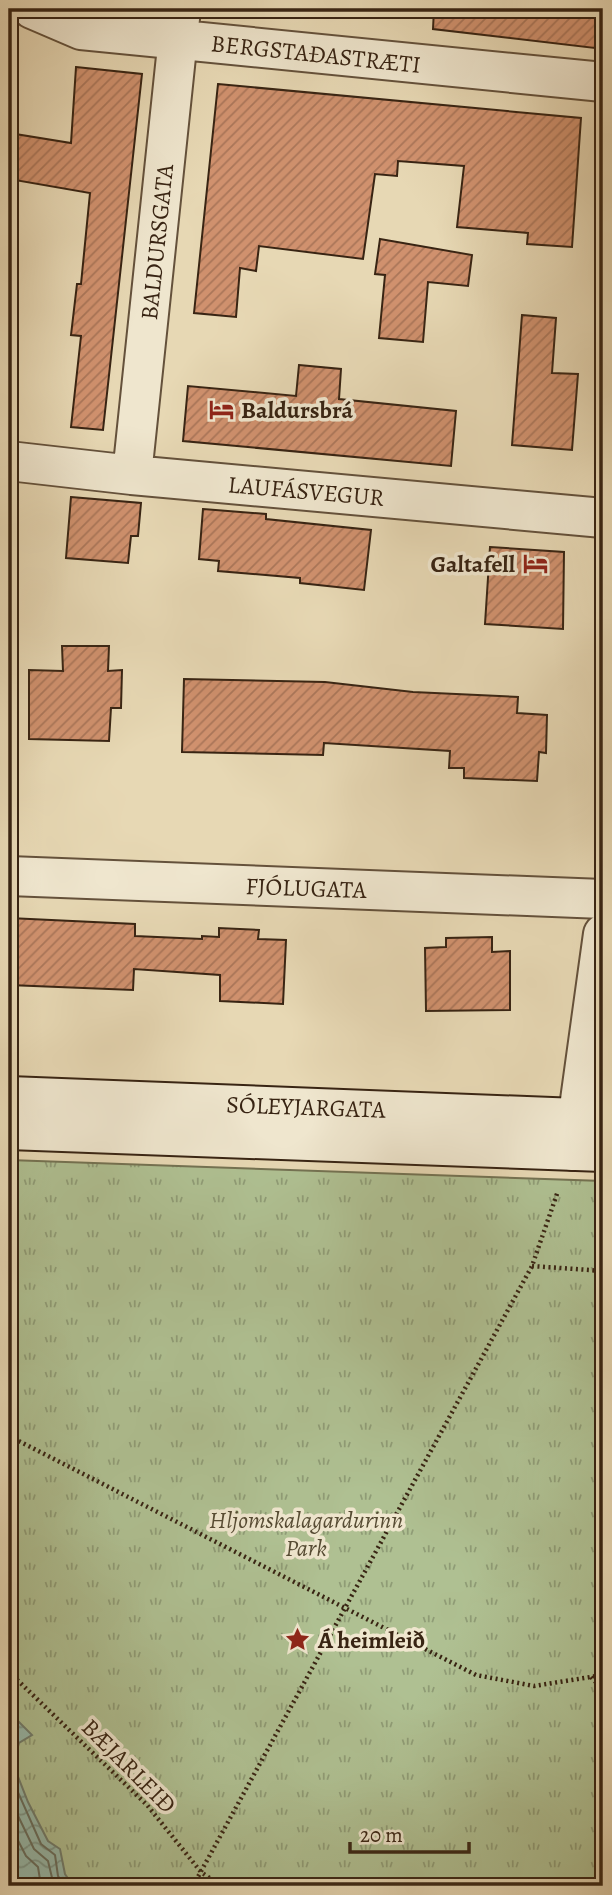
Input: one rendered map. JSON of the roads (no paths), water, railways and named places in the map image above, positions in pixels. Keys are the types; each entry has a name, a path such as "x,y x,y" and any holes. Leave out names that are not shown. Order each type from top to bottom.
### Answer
{"street":[{"name":"BERGSTAÐASTRÆTI","path":"32,9 80,30 180,25 603,82"},
{"name":"BALDURSGATA","path":"132,475 180,25"},
{"name":"LAUFÁSVEGUR","path":"9,461 132,475 603,518"},
{"name":"FJÓLUGATA","path":"9,876 603,899"},
{"path":"584,1144 603,934"},
{"name":"SÓLEYJARGATA","path":"9,1096 584,1144"},
{"name":"SÓLEYJARGATA","path":"9,1130 584,1144"}],"water":[{"path":"9,1712 32,1735 19,1743 13,1764 48,1841 60,1849 65,1874 73,1886 9,1886"}],"place":[{"name":"Baldursbrá","path":"221,410"},
{"name":"Galtafell","path":"535,564"},
{"name":"Á heimleið","path":"298,1640"}],"park label":[{"name":"Hljomskalagardurinn Park","path":"306,1534"}]}
